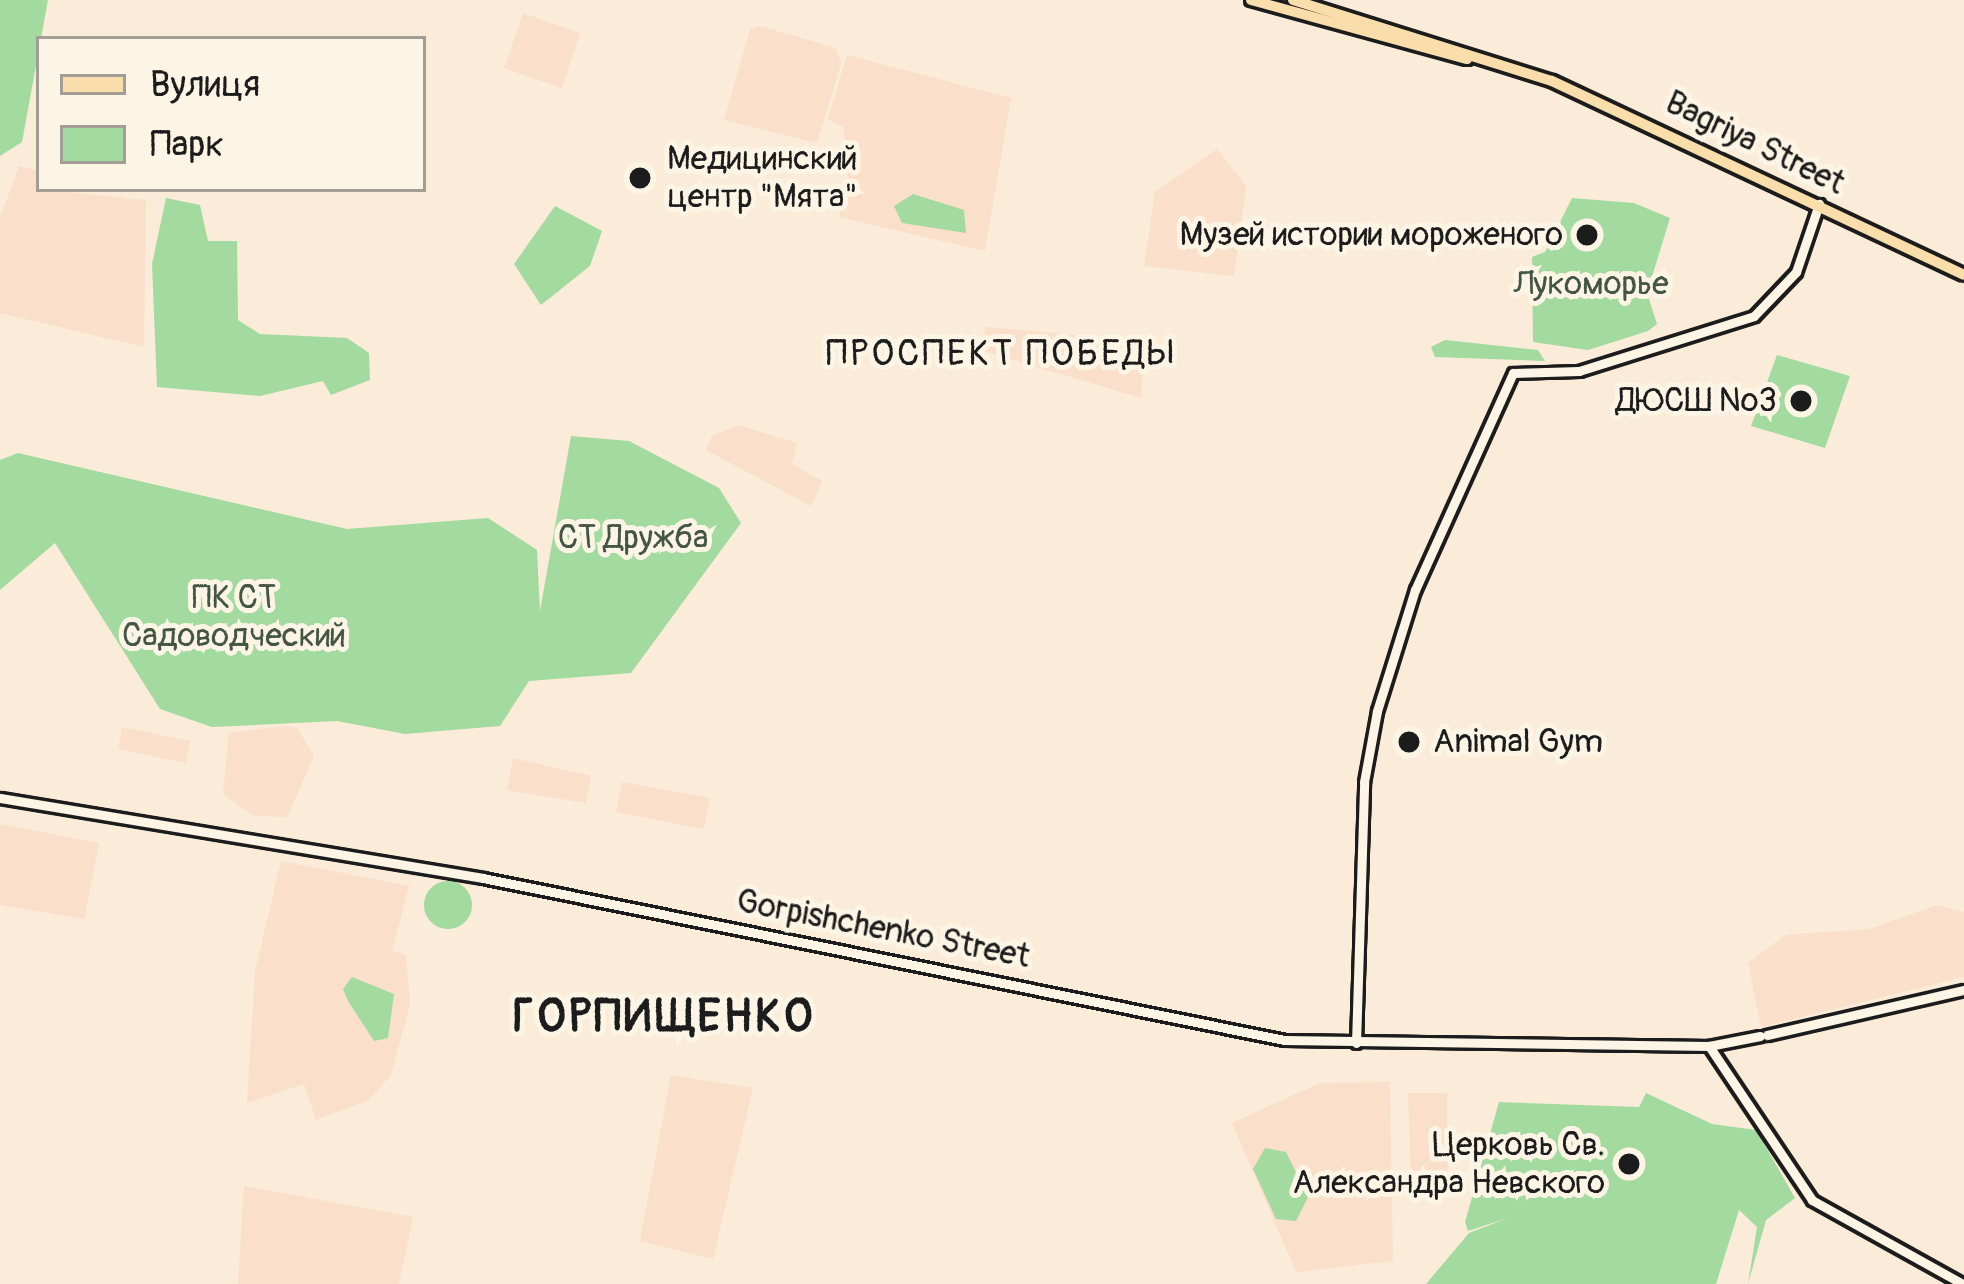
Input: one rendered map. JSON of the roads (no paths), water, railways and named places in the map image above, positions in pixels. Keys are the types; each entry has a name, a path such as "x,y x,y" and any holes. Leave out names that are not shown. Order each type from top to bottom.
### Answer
{"main road":[{"path":"1251,0 1517,71"},
{"path":"1293,0 1517,71"},
{"name":"Bagriya Street","path":"1517,71 1819,204 1964,275"},
{"path":"1356,1043 1364,782 1377,711 1415,590 1513,373 1579,370 1754,316 1796,272 1819,204"},
{"name":"Gorpishchenko Street","path":"0,798 484,878 1284,1040 1709,1046 1964,990"},
{"path":"1726,1060 1736,1041"},
{"path":"1709,1046 1726,1060 1812,1200 1963,1284"}],"place":[{"name":"Медицинский центр \"Мята\"","path":"640,178"},
{"name":"Музей истории мороженого","path":"1587,235"},
{"name":"ДЮСШ №3","path":"1801,401"},
{"name":"Animal Gym","path":"1409,742"},
{"name":"Церковь Св. Александра Невского","path":"1629,1164"}],"district":[{"name":"ПРОСПЕКТ ПОБЕДЫ","path":"1001,354"},
{"name":"ГОРПИЩЕНКО","path":"664,1018"}],"park label":[{"name":"Лукоморье","path":"1591,284"},
{"name":"СТ Дружба","path":"633,538"},
{"name":"ПК СТ Садоводческий","path":"234,617"}]}
